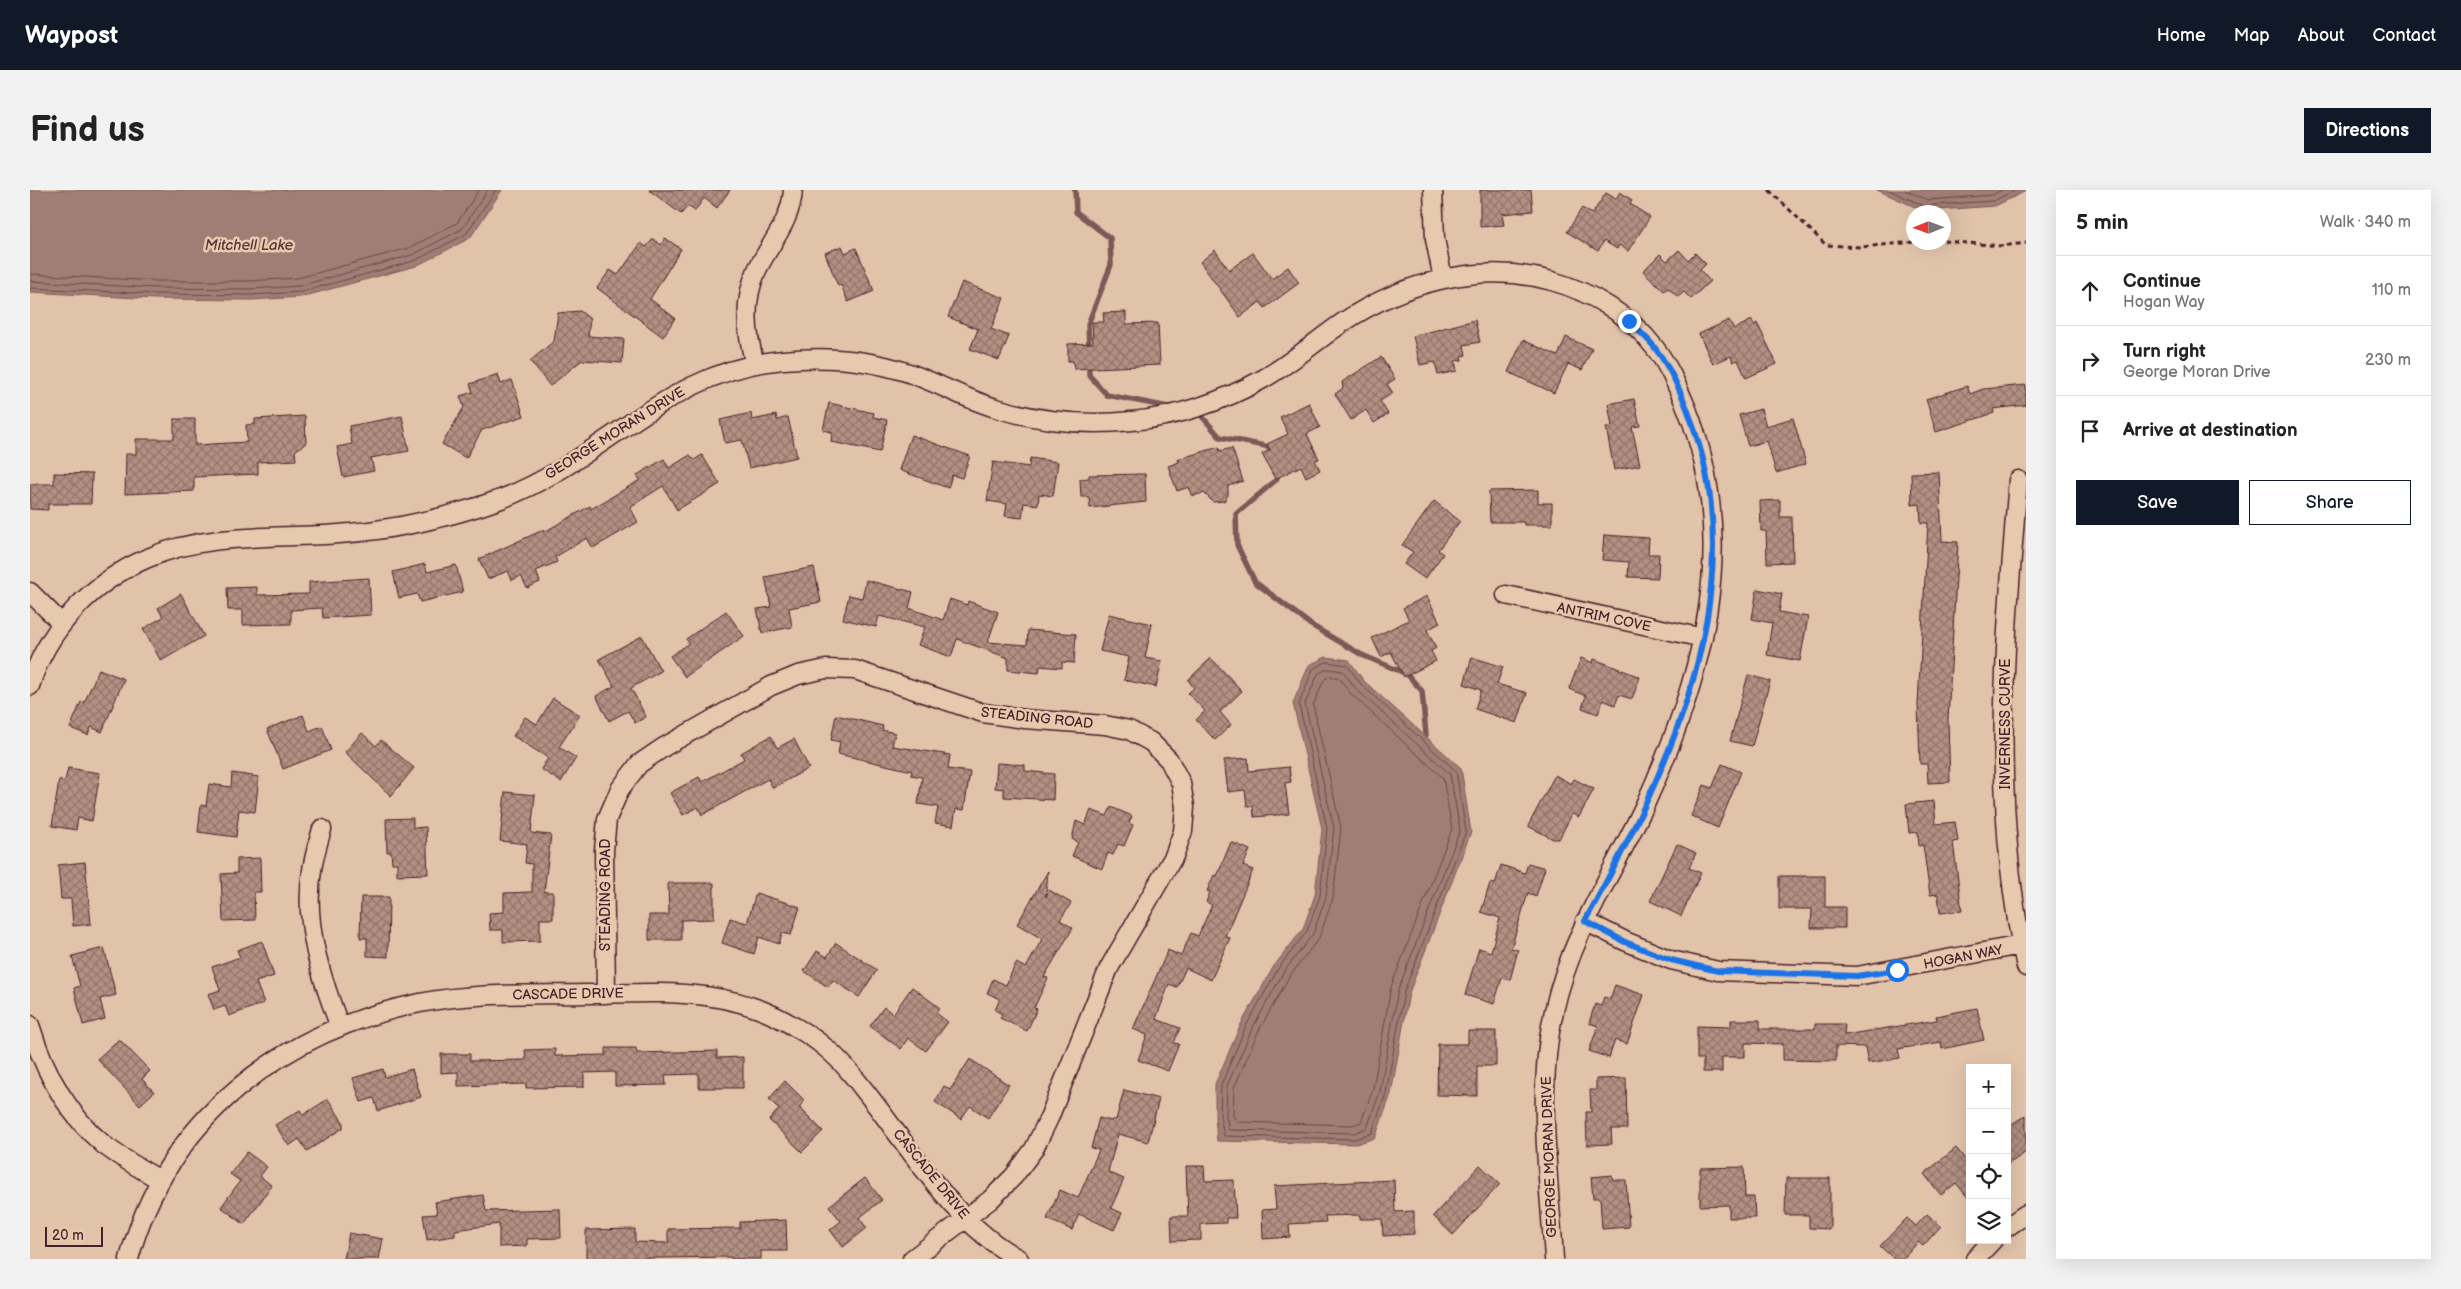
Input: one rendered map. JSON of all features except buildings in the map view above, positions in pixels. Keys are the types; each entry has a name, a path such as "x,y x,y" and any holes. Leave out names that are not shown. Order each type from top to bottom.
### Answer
{"street":[{"path":"755,364 748,340 747,315 750,289 758,268 785,223 793,190"},
{"path":"1433,190 1435,239 1443,279"},
{"name":"GEORGE MORAN DRIVE","path":"30,686 35,669 62,624 80,603 111,578 146,558 184,545 224,539 338,534 396,528 453,514 507,496 568,464 609,439 654,405 693,384 735,368 823,357 868,362 911,373 996,408 1042,419 1090,424 1136,421 1183,412 1263,379 1374,303 1409,288 1443,279 1486,273 1526,274 1562,284 1597,299 1629,321 1655,348 1675,380 1697,434 1710,489 1714,544 1710,602 1703,638 1694,675 1670,746 1640,815 1585,921 1568,962 1553,1012 1546,1064 1545,1118 1554,1259"},
{"name":"INVERNESS CURVE","path":"2018,480 2004,661 2002,756 2007,851 2026,967"},
{"path":"30,592 62,624"},
{"name":"ANTRIM COVE","path":"1506,595 1703,638"},
{"name":"STEADING ROAD","path":"606,994 604,850 607,819 620,789 639,764 664,747 771,686 798,675 826,669 855,670 983,713 1025,720 1105,725 1129,730 1151,742 1169,760 1181,783 1185,807 1184,831 1174,856 1109,968 1050,1118 1034,1149 1014,1176 990,1200 912,1259"},
{"path":"322,829 311,871 310,912 315,954 340,1027"},
{"name":"HOGAN WAY","path":"1585,921 1625,942 1671,960 1718,971 1857,976 2021,945"},
{"name":"CASCADE DRIVE","path":"129,1259 136,1233 160,1180 184,1143 228,1096 271,1062 318,1035 369,1016 422,1002 477,996 673,993 714,996 755,1007 793,1025 828,1049 856,1080 946,1196 966,1218 977,1230 1019,1259"},
{"path":"31,1029 53,1083 76,1116 104,1145 160,1180"},
{"path":"2011,1224 2026,1214"},
{"path":"1975,1259 1989,1244"}],"path":[{"path":"1769,190 1826,245 1861,247 1906,243"},
{"path":"1951,242 2001,246 2026,243"}],"water":[{"name":"Mitchell Lake","path":"30,190 502,190 470,238 416,266 301,297 251,300 155,299 30,292"},
{"path":"1877,190 2026,190 1995,206 1951,209 1951,205 1911,205"},
{"path":"1326,657 1349,660 1364,681 1461,768 1471,832 1409,993 1391,1094 1375,1138 1356,1144 1217,1141 1215,1084 1241,1024 1274,966 1303,929 1315,895 1322,829 1293,703 1309,665"}],"waterway":[{"path":"1075,190 1076,212 1110,238 1111,265 1088,324 1089,350"},
{"path":"1089,362 1089,375 1107,395 1174,408"},
{"path":"1195,412 1199,413 1220,437 1265,446 1275,452"},
{"path":"1279,472 1276,480 1236,514 1237,545 1255,582 1311,625 1362,655 1407,674 1422,691 1426,735"}],"route":[{"path":"1629,321 1655,348 1675,380 1697,434 1710,489 1714,544 1710,602 1694,675 1670,746 1640,815 1585,921 1625,942 1671,960 1718,971 1857,976 1897,970"}]}
